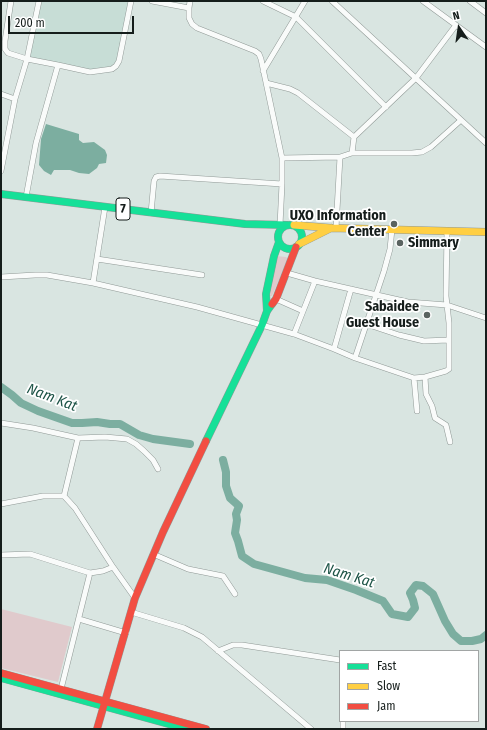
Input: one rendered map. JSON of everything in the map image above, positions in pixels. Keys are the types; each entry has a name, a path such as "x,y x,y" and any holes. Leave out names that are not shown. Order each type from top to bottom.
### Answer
{"main road":[{"name":"7","path":"1,194 245,224 447,231 484,230"},
{"name":"7","path":"245,224 278,234"},
{"path":"96,729 126,633 135,598 153,554 262,325 267,311 276,299 302,238 302,234 298,228 287,225 282,227 278,234 279,242 274,256 266,294 267,311"},
{"name":"7","path":"298,245 334,228"},
{"path":"279,242 285,248 291,249 298,245"},
{"path":"1,673 60,689 187,729"},
{"path":"1,678 206,729"}],"street":[{"path":"12,1 5,41 5,49 8,53 27,59 90,72 112,69 116,66 131,1"},
{"path":"1,171 15,99 27,59 39,1"},
{"path":"152,1 189,8"},
{"path":"190,1 189,18 192,24 197,28 255,51 259,54 282,158 282,184 287,225"},
{"path":"263,1 296,17 386,107"},
{"path":"263,71 305,1"},
{"path":"332,1 486,143"},
{"path":"423,1 486,47"},
{"path":"470,1 486,13"},
{"path":"352,153 354,137 416,78 456,25"},
{"path":"26,198 36,143 58,65"},
{"path":"266,83 290,89 298,93 354,137"},
{"path":"1,94 15,99"},
{"path":"282,158 340,157 352,153 422,152 431,148 461,120"},
{"path":"334,228 340,157"},
{"path":"150,212 154,181 156,177 160,176 282,184"},
{"path":"93,283 105,207"},
{"path":"355,358 384,271 390,249 392,229"},
{"path":"1,277 47,275 93,283 197,307 294,334 355,358 414,378 424,377 449,369 449,323 446,296 447,231"},
{"path":"96,259 202,276"},
{"path":"287,273 315,281 408,302 447,305 486,318"},
{"path":"294,334 315,281"},
{"path":"334,349 351,289"},
{"path":"276,299 303,311"},
{"path":"366,324 399,335 424,341 448,340"},
{"path":"424,377 426,394 432,406 435,418 446,425 450,442"},
{"path":"414,378 417,411"},
{"path":"1,423 33,428 78,438 105,437 127,439 144,450 153,460 158,469"},
{"path":"64,496 78,438"},
{"path":"1,504 43,496 64,496 75,508 135,598"},
{"path":"1,556 30,554 90,573 103,571 114,567"},
{"path":"153,554 188,569 223,576 235,594"},
{"path":"60,689 90,573"},
{"path":"131,612 184,628 202,637 311,729"},
{"path":"79,619 126,633"},
{"path":"218,651 234,645 242,645 339,660"}],"shaded area":[{"path":"39,1 131,1 116,66 95,72 27,59"},
{"path":"46,124 79,134 79,140 83,143 94,142 105,150 107,155 106,163 99,164 97,168 89,174 70,170 54,170 51,175 44,171 39,165 41,139"},
{"path":"276,256 286,257 288,259 272,296 270,296"},
{"path":"1,609 72,627 58,682 1,668"}],"waterway":[{"name":"Nam Kat","path":"1,387 21,403 38,411 72,423 97,422 120,424 139,435 153,439 190,444"},
{"name":"Nam Kat","path":"223,460 226,472 226,486 230,498 239,506 236,514 237,520 235,533 242,556 254,564 305,578 327,580 383,601 392,614 408,617 415,608 410,593 416,585 423,586 433,594 445,621 453,634 461,641 481,639 486,635"}],"traffic: fast":[{"path":"1,194 245,224 287,225"},
{"path":"290,225 299,228 302,237 299,246 290,249 281,246 278,237 281,228 290,225"},
{"path":"267,311 266,294 274,256 279,242"},
{"path":"206,441 262,325 267,311 272,304"},
{"path":"1,678 187,729"}],"traffic: slow":[{"path":"294,225 331,228 486,232"},
{"path":"299,244 331,228"}],"traffic: jam":[{"path":"272,304 276,299 296,247"},
{"path":"97,729 135,598 163,532 206,441"},
{"path":"1,673 206,729"}],"place":[{"name":"UXO Information Center","path":"394,224"},
{"name":"Simmary","path":"400,243"},
{"name":"Sabaidee Guest House","path":"427,315"}]}
